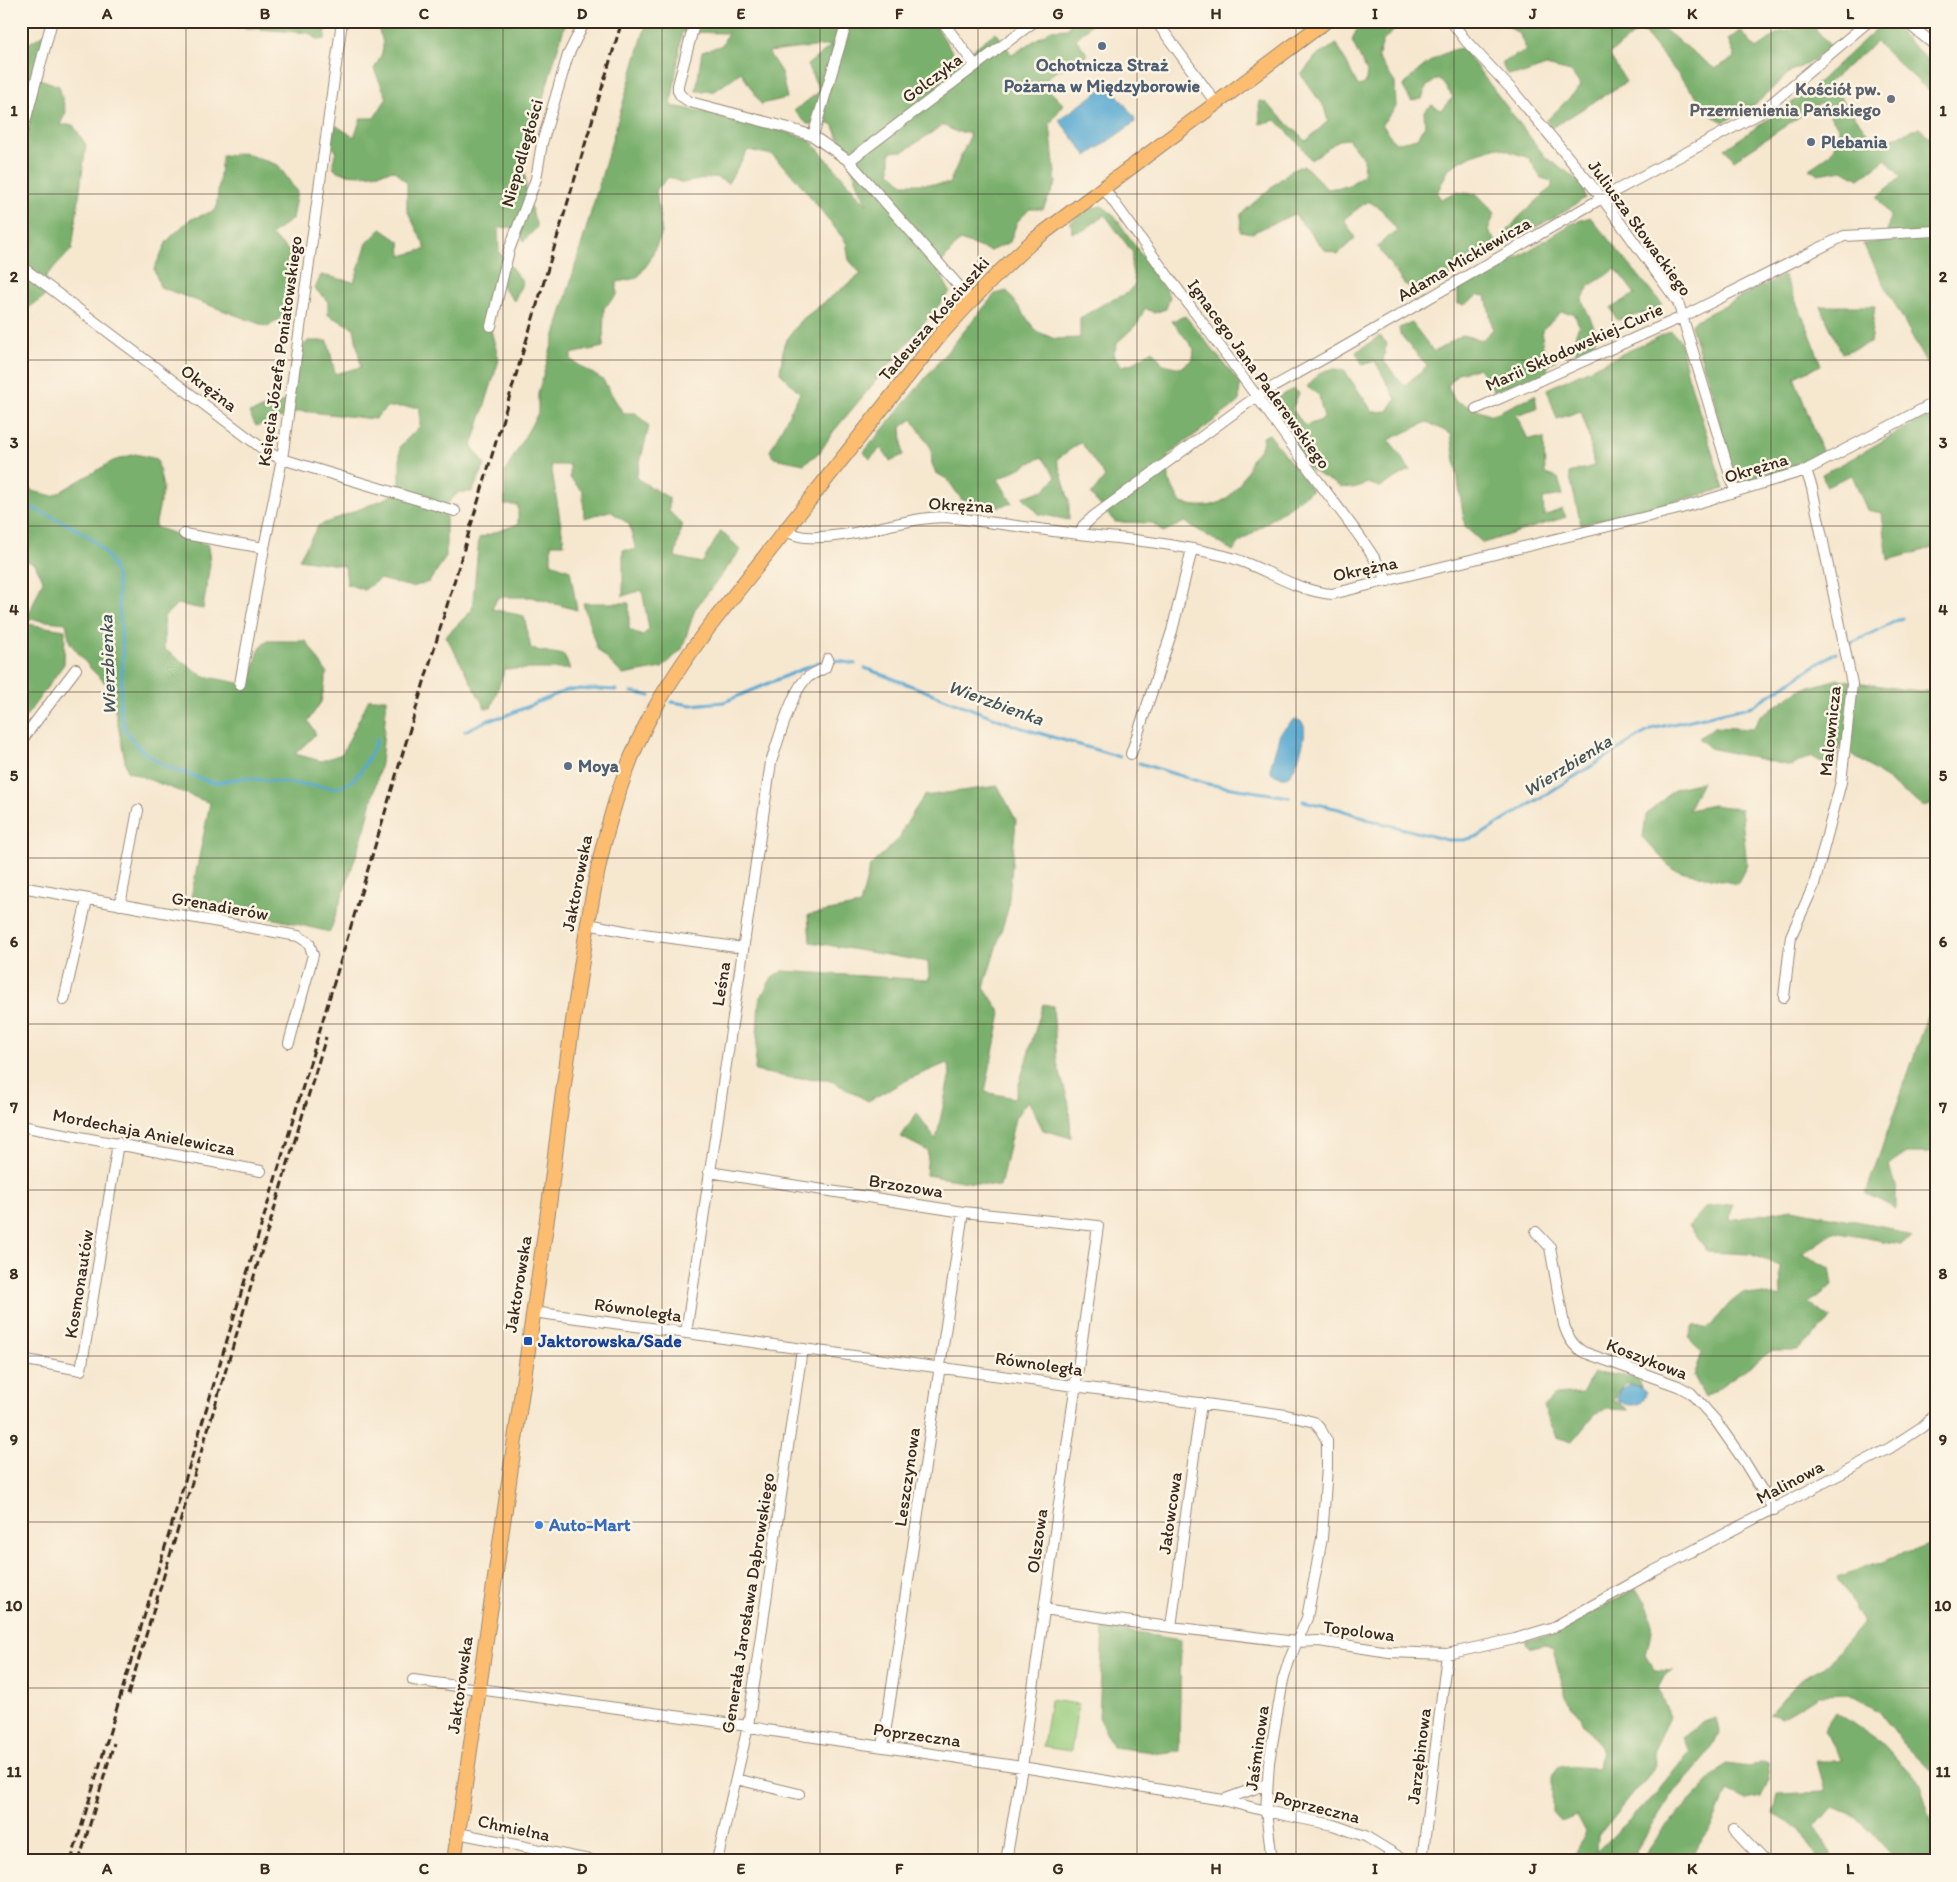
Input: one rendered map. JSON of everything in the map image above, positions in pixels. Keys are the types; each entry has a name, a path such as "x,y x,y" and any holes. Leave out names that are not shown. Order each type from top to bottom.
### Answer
{"main road":[{"name":"Tadeusza Kościuszki","path":"649,720 687,656 941,334 971,300 1002,268 1034,240 1326,21"},
{"name":"Jaktorowska","path":"454,1861 550,1198 562,1095 588,924 602,849 611,816 623,780 649,720"}],"street":[{"path":"21,137 52,21"},
{"name":"Księcia Józefa Poniatowskiego","path":"240,684 282,459 342,21"},
{"name":"Niepodległości","path":"491,326 509,250 536,180 542,143 568,55 585,21"},
{"path":"696,21 678,84 678,91 681,96 690,102 813,136 849,161 971,300"},
{"path":"813,136 847,21"},
{"path":"942,21 975,66"},
{"name":"Golczyka","path":"849,161 1035,21"},
{"path":"1156,21 1216,103"},
{"name":"Juliusza Słowackiego","path":"1451,21 1466,41 1513,91 1602,198 1678,302 1736,491"},
{"name":"Adama Mickiewicza","path":"1081,534 1083,526 1094,516 1257,396 1341,350 1602,198 1760,113 1869,21"},
{"path":"1905,21 1936,46"},
{"name":"Ignacego Jana Paderewskiego","path":"1103,187 1178,292 1257,396 1388,581"},
{"name":"Marii Skłodowskiej-Curie","path":"1476,408 1682,317 1844,236 1936,231"},
{"name":"Okrężna","path":"21,266 267,452 282,459 455,511"},
{"name":"Okrężna","path":"784,532 804,537 844,534 928,517 947,517 1081,534 1123,537 1192,549 1239,560 1284,581 1320,593 1332,594 1678,508 1806,470 1936,402"},
{"name":"Malownicza","path":"1784,997 1792,932 1814,885 1841,782 1852,684 1812,488 1806,470"},
{"path":"184,534 264,548"},
{"path":"1131,754 1172,631 1192,549"},
{"name":"Leśna","path":"686,1333 771,762 785,720 800,685 808,677 825,668 828,658"},
{"path":"21,741 76,669"},
{"path":"120,905 138,810"},
{"name":"Grenadierów","path":"21,888 298,936 309,943 313,955 289,1044"},
{"path":"64,1000 87,900"},
{"path":"588,924 629,932 743,948"},
{"name":"Mordechaja Anielewicza","path":"21,1126 261,1171"},
{"name":"Kosmonautów","path":"21,1359 81,1370 118,1143"},
{"name":"Brzozowa","path":"709,1172 963,1212 1098,1226"},
{"name":"Leszczynowa","path":"883,1747 963,1212"},
{"name":"Olszowa","path":"1006,1861 1022,1767 1098,1226"},
{"name":"Koszykowa","path":"1536,1232 1550,1247 1564,1325 1575,1347 1583,1352 1678,1386 1691,1393 1716,1421 1744,1460 1774,1510"},
{"name":"Równoległa","path":"533,1312 1075,1385 1286,1415 1314,1422 1322,1430 1326,1441 1327,1467 1322,1538 1307,1618 1296,1642"},
{"name":"Generała Jarosława Dąbrowskiego","path":"717,1861 748,1726 802,1349"},
{"name":"Jałowcowa","path":"1171,1627 1201,1403"},
{"name":"Malinowa","path":"1654,1571 1890,1448 1922,1427 1936,1414"},
{"name":"Topolowa","path":"1044,1609 1296,1642 1319,1641 1389,1652 1448,1654 1515,1640 1554,1628 1654,1571"},
{"name":"Jaśminowa","path":"1272,1861 1266,1811 1267,1784 1284,1680 1296,1642"},
{"name":"Jarzębinowa","path":"1422,1861 1448,1654"},
{"name":"Poprzeczna","path":"413,1680 748,1726 1022,1767 1223,1800 1341,1828 1365,1836 1406,1861"},
{"path":"736,1779 799,1794"},
{"path":"1223,1800 1267,1784"},
{"path":"1734,1829 1764,1861"},
{"name":"Chmielna","path":"458,1833 594,1861"}],"green space":[{"path":"218,21 327,21 325,39 318,40 309,33 223,26"},
{"path":"374,21 566,21 524,161 526,190 537,227 524,241 514,227 498,228 499,252 523,282 514,301 498,282 485,308 499,360 472,446 485,465 472,492 459,492 446,505 446,557 429,582 412,587 379,579 364,590 347,584 345,566 299,559 318,526 387,498 400,485 400,446 420,426 420,407 387,407 375,419 300,411 256,426 249,413 289,400 295,354 308,341 328,341 335,374 361,367 354,328 328,315 328,302 315,289 321,275 354,282 367,243 381,229 400,242 401,256 426,249 407,210 407,183 394,170 355,175 334,169 333,162 336,151 330,145 335,125 354,137 361,118 374,118 387,98 374,69 383,50 383,45"},
{"path":"647,21 940,21 936,26 958,61 996,32 1012,55 1051,30 1068,29 1072,21 1091,21 1093,23 1076,39 1088,55 1052,74 1037,90 1050,91 1063,104 1050,124 1056,183 1043,209 1030,209 1017,222 1010,242 990,251 960,240 937,268 950,292 833,432 820,452 804,464 774,458 770,451 800,393 780,373 784,344 800,321 861,274 849,260 846,242 794,176 772,155 748,150 728,183 715,177 682,183 669,177 656,190 662,233 649,262 637,278 617,282 617,295 604,308 603,347 571,354 571,360 603,380 623,413 636,413 649,426 636,478 669,498 669,511 682,524 675,557 702,563 721,531 741,550 695,609 682,649 662,668 623,675 597,649 583,603 629,603 629,629 642,636 649,629 642,590 623,596 623,550 636,550 629,524 610,511 584,518 583,492 570,478 570,465 551,465 564,544 551,544 551,563 570,570 577,610 531,597 498,597 492,609 524,616 531,649 564,655 570,669 505,669 491,708 485,708 446,636 472,610 479,538 518,524 518,505 505,505 505,472 538,413 538,393","holes":["682,32 728,33 722,45 702,52 696,91 715,91 741,72 761,104 787,98 781,72 768,52 832,45 807,65 820,91 794,111 807,124 833,124 867,205 809,139 735,117 671,106","943,125 956,132 969,132 969,138 949,184 903,184 890,171 890,152 904,151"]},
{"path":"1369,21 1404,21 1383,41 1378,58 1395,83 1396,107 1382,124 1395,143 1417,138 1425,125 1424,111 1432,105 1441,110 1453,97 1439,78 1426,87 1422,99 1411,101 1403,87 1429,62 1445,53 1462,48 1546,158 1583,185 1585,198 1564,212 1512,240 1506,233 1518,218 1552,187 1552,181 1541,178 1529,158 1497,147 1472,155 1449,168 1437,193 1441,199 1456,192 1478,195 1495,213 1488,230 1499,246 1422,292 1404,284 1377,246 1397,230 1381,209 1368,201 1344,219 1355,238 1338,254 1325,250 1294,214 1252,233 1240,231 1241,214 1290,171 1304,165 1327,189 1348,186 1363,175 1364,159 1348,139 1339,140 1311,160 1302,147 1276,120 1260,124 1259,101 1265,102 1306,141 1328,121 1324,107 1301,75 1316,56 1337,44 1358,86 1365,84 1367,72 1352,41 1356,31"},
{"path":"1502,21 1653,21 1715,69 1735,57 1728,40 1741,31 1756,49 1778,33 1799,28 1809,21 1831,47 1807,64 1791,71 1757,103 1724,122 1712,116 1641,29 1609,54 1626,82 1550,129 1547,120 1581,86 1571,72 1546,66 1523,74 1507,74 1501,63 1526,50 1520,35"},
{"path":"1885,21 1888,21 1936,68 1936,89 1928,90 1876,42 1829,82 1876,144 1919,128 1936,142 1936,381 1863,244 1885,243 1890,216 1877,197 1901,177 1886,159 1859,179 1843,170 1817,174 1809,169 1830,153 1839,128 1820,103 1734,160 1725,149 1810,90"},
{"path":"46,33 40,79 59,86 66,112 60,125 73,125 86,145 72,249 46,276 44,297 21,313 21,48"},
{"path":"243,153 278,165 297,192 292,219 271,235 291,253 287,313 268,327 160,287 154,269 167,241 189,220 216,210 222,156"},
{"path":"1102,206 1114,215 1170,297 1166,309 1154,313 1145,308 1138,323 1118,342 1113,355 1122,366 1133,363 1152,350 1163,364 1181,368 1193,359 1194,349 1172,321 1185,316 1240,383 1239,402 1168,455 1169,480 1181,503 1203,506 1212,505 1228,497 1241,482 1253,456 1261,448 1263,437 1269,434 1312,490 1240,542 1233,551 1185,522 1163,532 1153,523 1115,522 1091,495 1105,477 1081,442 1057,459 1069,501 1069,520 1039,514 1023,497 1046,489 1056,477 1042,457 998,479 1012,503 998,507 962,500 947,479 936,473 932,464 931,448 912,419 901,427 903,455 890,461 881,448 870,459 864,452 995,294 1007,291 1036,331 1055,339 1080,338 1080,318 1105,303 1126,294 1135,284 1131,265 1133,253 1105,215 1084,230 1072,233 1071,222 1089,209"},
{"path":"1590,217 1662,304 1653,311 1617,320 1611,308 1635,294 1616,269 1589,286 1582,300 1598,336 1589,348 1576,352 1571,347 1579,325 1574,313 1561,312 1542,330 1543,350 1558,358 1548,366 1546,381 1536,388 1521,382 1494,391 1479,368 1458,373 1448,386 1455,401 1492,415 1535,395 1537,408 1516,415 1528,439 1544,438 1545,474 1558,478 1563,495 1543,498 1544,516 1562,509 1566,517 1483,543 1465,527 1451,434 1427,422 1389,440 1410,470 1380,487 1368,483 1353,488 1341,487 1307,468 1267,409 1278,398 1293,389 1299,393 1292,409 1305,426 1324,419 1319,395 1307,387 1319,374 1327,370 1344,370 1373,412 1388,411 1396,399 1375,361 1363,365 1356,352 1380,336 1387,343 1383,360 1404,386 1427,366 1400,334 1399,328 1412,323 1434,352 1462,335 1483,340 1493,329 1486,296 1479,295 1464,305 1458,304 1458,290 1494,272 1573,223"},
{"path":"1784,275 1809,331 1821,365 1794,377 1824,456 1807,464 1736,484 1723,442 1715,402 1691,326 1694,321"},
{"path":"1820,306 1875,306 1870,343 1842,353"},
{"path":"1671,331 1680,340 1688,376 1724,489 1581,525 1569,473 1594,466 1588,433 1581,411 1557,419 1547,389"},
{"path":"1936,413 1936,547 1888,560 1882,513 1867,510 1852,475 1826,486 1822,474"},
{"path":"135,454 157,459 163,488 155,527 208,545 210,564 203,609 177,604 164,617 164,649 203,676 249,685 259,650 266,641 306,641 327,673 321,702 308,721 316,734 295,754 321,761 342,754 369,699 387,699 381,763 365,829 330,932 258,915 189,907 210,803 127,771 111,689 91,669 70,643 66,623 27,619 43,580 35,564 21,559 21,477 32,491 53,496 113,461"},
{"path":"21,623 65,630 64,664 21,723"},
{"path":"1838,679 1900,689 1936,692 1936,801 1924,807 1840,745 1832,768 1811,756 1791,766 1710,748 1699,738 1714,727 1753,729 1760,716 1799,690"},
{"path":"1702,782 1688,810 1713,805 1741,809 1747,865 1737,884 1672,869 1643,838 1646,815 1676,788"},
{"path":"998,786 1016,820 1008,909 984,987 1001,1013 985,1092 1015,1098 1043,1004 1053,1006 1057,1063 1069,1104 1071,1138 1043,1130 1028,1100 1015,1118 1000,1187 926,1175 928,1151 901,1137 917,1113 936,1140 950,1073 947,1063 909,1079 868,1101 828,1079 792,1078 755,1071 759,1001 771,979 782,971 929,980 928,962 810,942 808,915 860,905 870,866 900,838 904,827 924,796"},
{"path":"1936,994 1936,1153 1907,1153 1889,1165 1896,1190 1896,1209 1866,1193"},
{"path":"1732,1204 1730,1220 1792,1209 1887,1227 1912,1238 1900,1244 1834,1232 1802,1254 1830,1268 1833,1286 1808,1303 1832,1319 1798,1350 1773,1350 1705,1397 1694,1376 1702,1353 1689,1338 1694,1325 1708,1329 1730,1303 1743,1293 1781,1297 1780,1266 1750,1254 1708,1252 1689,1226 1706,1207"},
{"path":"1593,1373 1637,1377 1641,1387 1626,1383 1614,1399 1629,1410 1606,1409 1594,1415 1572,1442 1557,1437 1543,1407 1555,1395 1582,1393"},
{"path":"1936,1497 1936,1776 1903,1743 1879,1710 1849,1694 1818,1695 1781,1718 1769,1714 1800,1680 1825,1667 1863,1623 1838,1577 1930,1545 1934,1520 1929,1501"},
{"path":"1635,1589 1647,1604 1650,1612 1651,1628 1646,1655 1655,1670 1673,1671 1665,1675 1658,1688 1670,1717 1653,1752 1656,1766 1598,1837 1597,1852 1658,1791 1690,1751 1682,1737 1703,1722 1716,1718 1719,1732 1711,1750 1670,1798 1635,1853 1641,1860 1664,1828 1726,1764 1750,1767 1761,1761 1768,1763 1770,1778 1762,1797 1746,1800 1727,1791 1713,1825 1695,1849 1693,1861 1574,1861 1573,1857 1586,1832 1577,1815 1561,1821 1552,1811 1552,1776 1560,1766 1598,1768 1601,1749 1566,1697 1553,1650 1544,1645 1529,1647 1525,1641 1548,1636"},
{"path":"1103,1628 1181,1640 1179,1751 1160,1753 1112,1747 1099,1717"},
{"path":"1050,1700 1078,1704 1071,1751 1043,1747"},
{"path":"1836,1712 1884,1745 1920,1785 1936,1835 1936,1861 1895,1861 1857,1818 1832,1806 1815,1826 1835,1861 1819,1861 1800,1830 1773,1814 1777,1794 1825,1792 1817,1761 1842,1761 1824,1730"}],"water":[{"path":"1109,84 1134,117 1135,122 1087,156 1059,120"},
{"path":"1293,720 1300,721 1303,724 1303,743 1295,767 1288,776 1282,777 1272,774 1270,769 1280,733"},
{"path":"1629,1384 1641,1387 1646,1392 1645,1397 1639,1404 1630,1405 1617,1399 1621,1390"}],"waterway":[{"name":"Wierzbienka","path":"21,503 66,523 80,532 104,552 112,565 117,581 123,655 120,709 125,730 139,748 164,766 214,783 244,778 335,788 344,786 357,776 362,770 377,739"},
{"name":"Wierzbienka","path":"1850,644 1902,618"},
{"name":"Wierzbienka","path":"1303,801 1339,809 1370,820 1447,840 1464,840 1479,836 1643,734 1655,728 1753,706 1836,652"},
{"name":"Wierzbienka","path":"834,660 855,664"},
{"name":"Wierzbienka","path":"672,702 691,705 724,702 819,662"},
{"name":"Wierzbienka","path":"865,668 1019,727 1120,757"},
{"name":"Wierzbienka","path":"465,731 488,720 505,716 567,690 616,690"},
{"name":"Wierzbienka","path":"631,692 650,696"},
{"name":"Wierzbienka","path":"1139,763 1207,784 1289,797"}],"railway":[{"path":"71,1861 622,21"},
{"path":"128,1695 326,1037"},
{"path":"79,1861 114,1743"}],"place":[{"name":"Ochotnicza Straż Pożarna w Międzyborowie","path":"1102,46"},
{"name":"Kościół pw. Przemienienia Pańskiego","path":"1891,99"},
{"name":"Plebania","path":"1811,142"},
{"name":"Moya","path":"568,766"},
{"name":"Jaktorowska/Sade","path":"528,1341"},
{"name":"Auto-Mart","path":"539,1525"}]}
